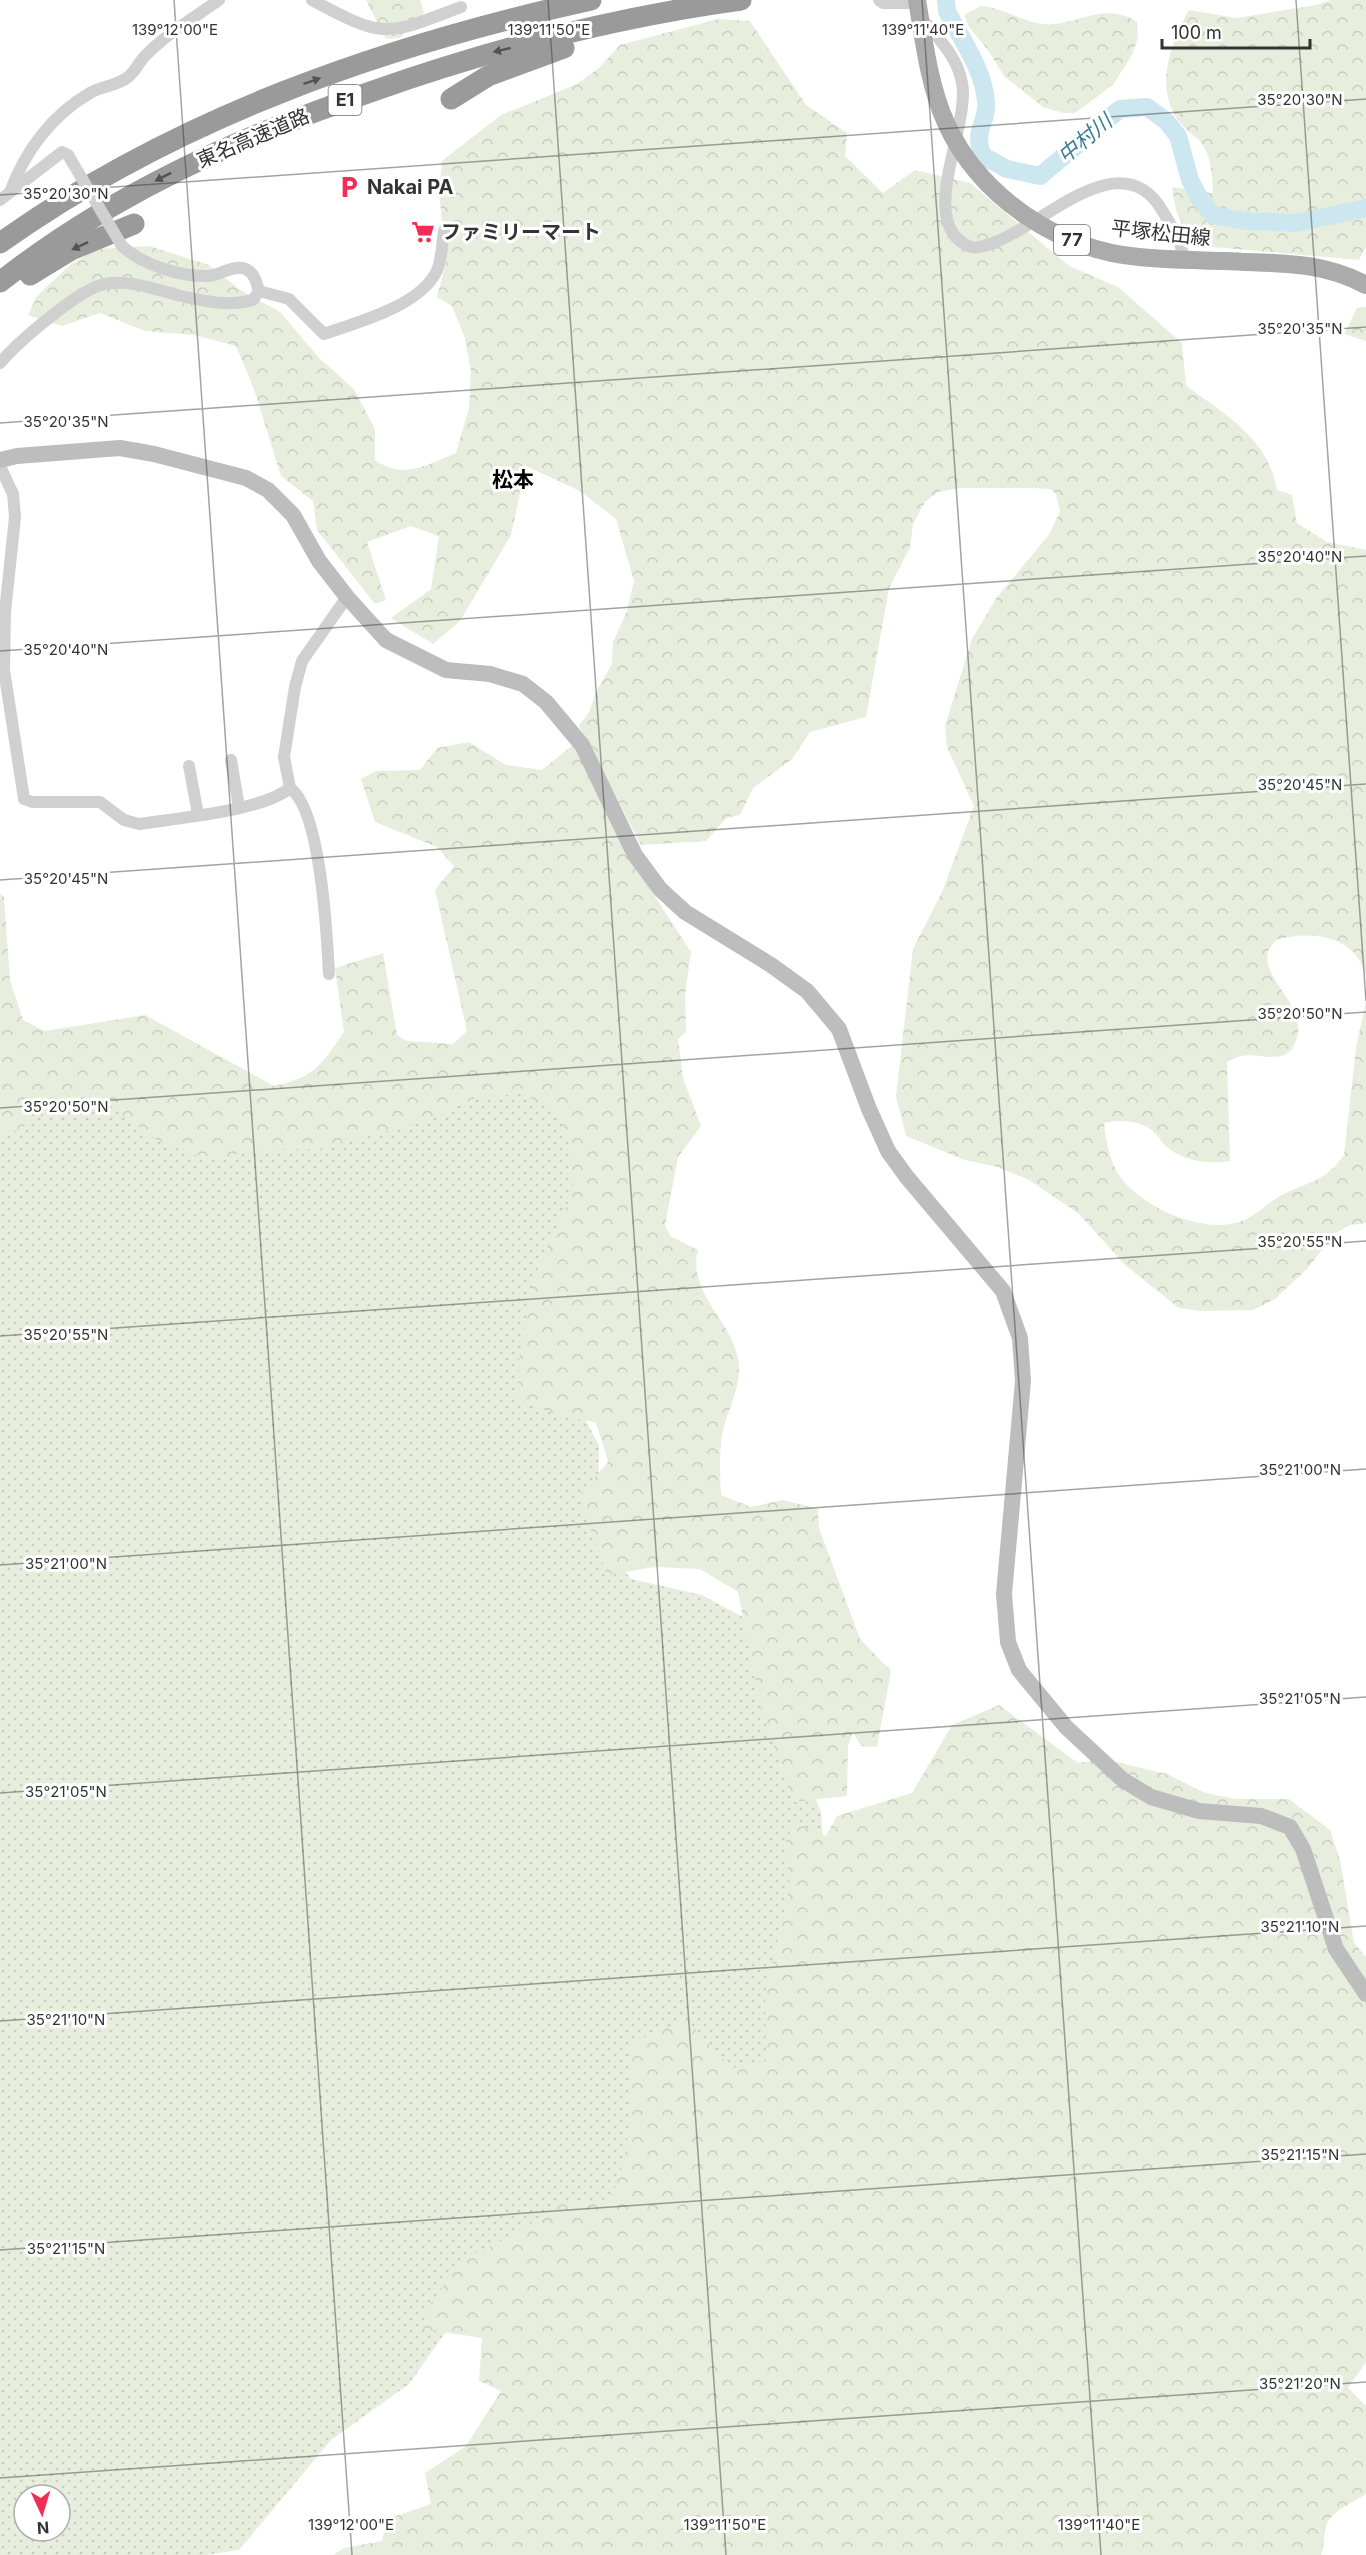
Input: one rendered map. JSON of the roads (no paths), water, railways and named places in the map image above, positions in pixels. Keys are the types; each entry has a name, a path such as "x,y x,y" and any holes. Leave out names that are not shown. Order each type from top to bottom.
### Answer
{"highway":[{"name":"東名高速道路","path":"0,243 102,176 177,137 273,95 422,44 591,0"},
{"name":"東名高速道路","path":"0,282 28,260 117,202 214,152 278,126 418,75 498,50 616,22 732,1"},
{"path":"451,99 488,76 537,56 732,1"},
{"path":"0,228 95,170 172,131 273,95"},
{"path":"0,296 70,250 134,224"}],"main road":[{"name":"平塚松田線","path":"917,2 937,98 957,143 977,172 1000,196 1034,222 1089,247 1137,257 1321,266 1366,285"}],"street":[{"path":"5,196 37,138 59,117 87,95 122,82 131,75 144,57 166,38 219,0"},
{"path":"312,0 356,24 382,31 406,28 461,8"},
{"path":"879,0 883,3 917,2"},
{"path":"921,26 928,25 954,59 963,83 964,109 944,192 945,214 955,236 972,248 982,247 1003,239 1095,187 1122,181 1140,186 1154,197 1181,242 1184,259"},
{"path":"0,363 77,296 105,283 129,284 210,303 228,304 253,300 259,291 256,280 249,270 238,267 210,276 182,274 132,255 122,246 68,155 62,152 5,196"},
{"path":"259,291 289,299 324,334 391,310 427,286 438,268 444,231"},
{"path":"0,460 17,456 120,448 154,454 246,478 268,490 293,514 319,561 347,597 386,640 446,670 490,674 523,684 546,702 582,745 635,855 660,889 685,912 771,965 807,991 839,1029 869,1109 888,1151 906,1176 1003,1291 1020,1338 1023,1381 1004,1594 1008,1642 1019,1670 1066,1727 1123,1780 1151,1797 1199,1811 1261,1816 1290,1827 1303,1849 1336,1949 1366,1994"},
{"path":"0,466 13,495 14,506 15,534 9,562 4,670 24,799 32,802 100,802 124,820 139,824 239,807 283,794 290,788"},
{"path":"0,577 9,562"},
{"path":"329,974 326,916 317,857 305,808 296,792 290,788 284,757 295,687 302,661 347,597"},
{"path":"231,760 239,807"},
{"path":"189,766 198,814"}],"waterway":[{"name":"中村川","path":"946,0 947,11 971,55 984,90 986,110 979,139 983,156 1007,169 1040,176 1120,109 1147,107 1166,121 1178,136 1190,180 1201,201 1213,215 1244,221 1295,223 1366,208"}],"place":[{"name":"Nakai PA","path":"349,187"},
{"name":"ファミリーマート","path":"423,232"}],"district":[{"name":"松本","path":"513,480"}]}
